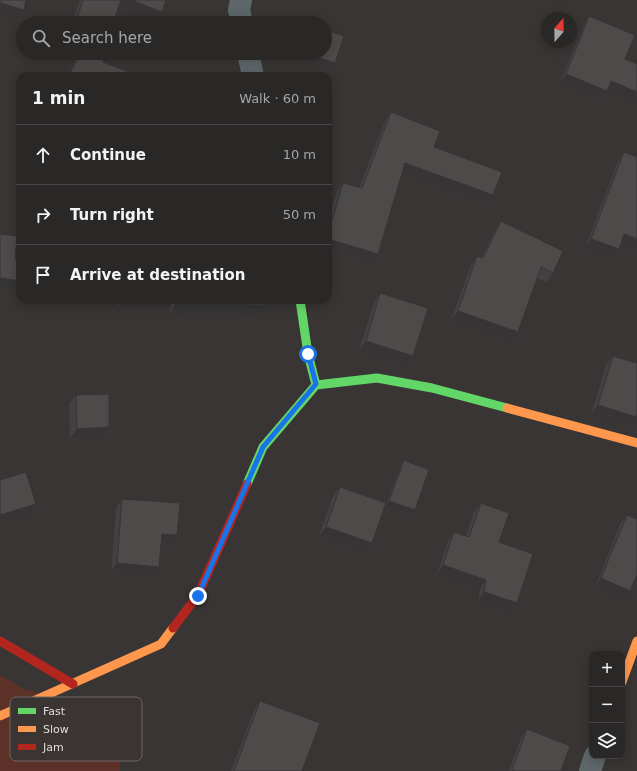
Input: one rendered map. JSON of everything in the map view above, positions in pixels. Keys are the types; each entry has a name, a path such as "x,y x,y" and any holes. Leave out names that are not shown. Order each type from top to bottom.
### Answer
{"street":[{"path":"240,16 239,10 241,0"},
{"path":"250,60 252,72"},
{"path":"301,304 308,354 316,384"},
{"path":"43,697 161,644 198,596 263,447 316,384 377,378 432,388 637,443"},
{"path":"0,641 73,684"},
{"path":"625,674 637,641"},
{"path":"0,716 10,712"},
{"path":"590,771 595,759"}],"shaded area":[{"path":"0,675 24,689 56,697 10,697 10,761 120,761 120,771 0,771"}],"building":[{"path":"0,0 26,0 24,10 0,3"},
{"path":"83,0 121,0 115,16 78,16"},
{"path":"131,0 166,0 162,12"},
{"path":"589,16 635,35 625,59 637,64 637,92 611,81 607,91 566,74"},
{"path":"332,32 344,36 335,63 326,60 332,60"},
{"path":"77,60 104,60 103,62 129,72 71,72"},
{"path":"391,112 440,131 434,147 502,172 493,195 405,163 378,254 332,240 332,220 343,183 362,188"},
{"path":"624,152 637,157 637,239 624,234 619,249 591,239"},
{"path":"501,221 563,251 553,273 541,267 518,332 458,311 477,256 483,258"},
{"path":"0,234 16,236 16,280 0,278"},
{"path":"380,293 428,308 413,356 366,341"},
{"path":"175,304 267,304 262,305"},
{"path":"613,356 637,363 636,417 598,405"},
{"path":"109,394 109,427 77,429 76,395"},
{"path":"404,460 429,470 415,510 389,501"},
{"path":"26,472 36,504 0,515 0,480"},
{"path":"340,487 386,503 372,543 326,527"},
{"path":"122,499 180,503 177,535 162,534 159,567 117,563"},
{"path":"481,503 509,513 499,542 533,554 517,603 484,592 486,580 443,565 454,532 469,537"},
{"path":"627,515 637,519 637,575 630,591 601,578"},
{"path":"260,701 320,723 302,771 234,771"},
{"path":"527,729 570,746 561,771 512,770"}],"traffic: fast":[{"path":"301,304 308,354 316,385"},
{"path":"247,484 263,447 316,385 377,378 432,388 507,408"}],"traffic: slow":[{"path":"507,408 637,443"},
{"path":"42,697 161,644 173,628"},
{"path":"625,674 637,641"},
{"path":"0,716 10,712"}],"traffic: jam":[{"path":"173,628 198,595 247,484"},
{"path":"0,641 73,684"}],"route":[{"path":"198,596 263,447 316,384 308,354"}]}
